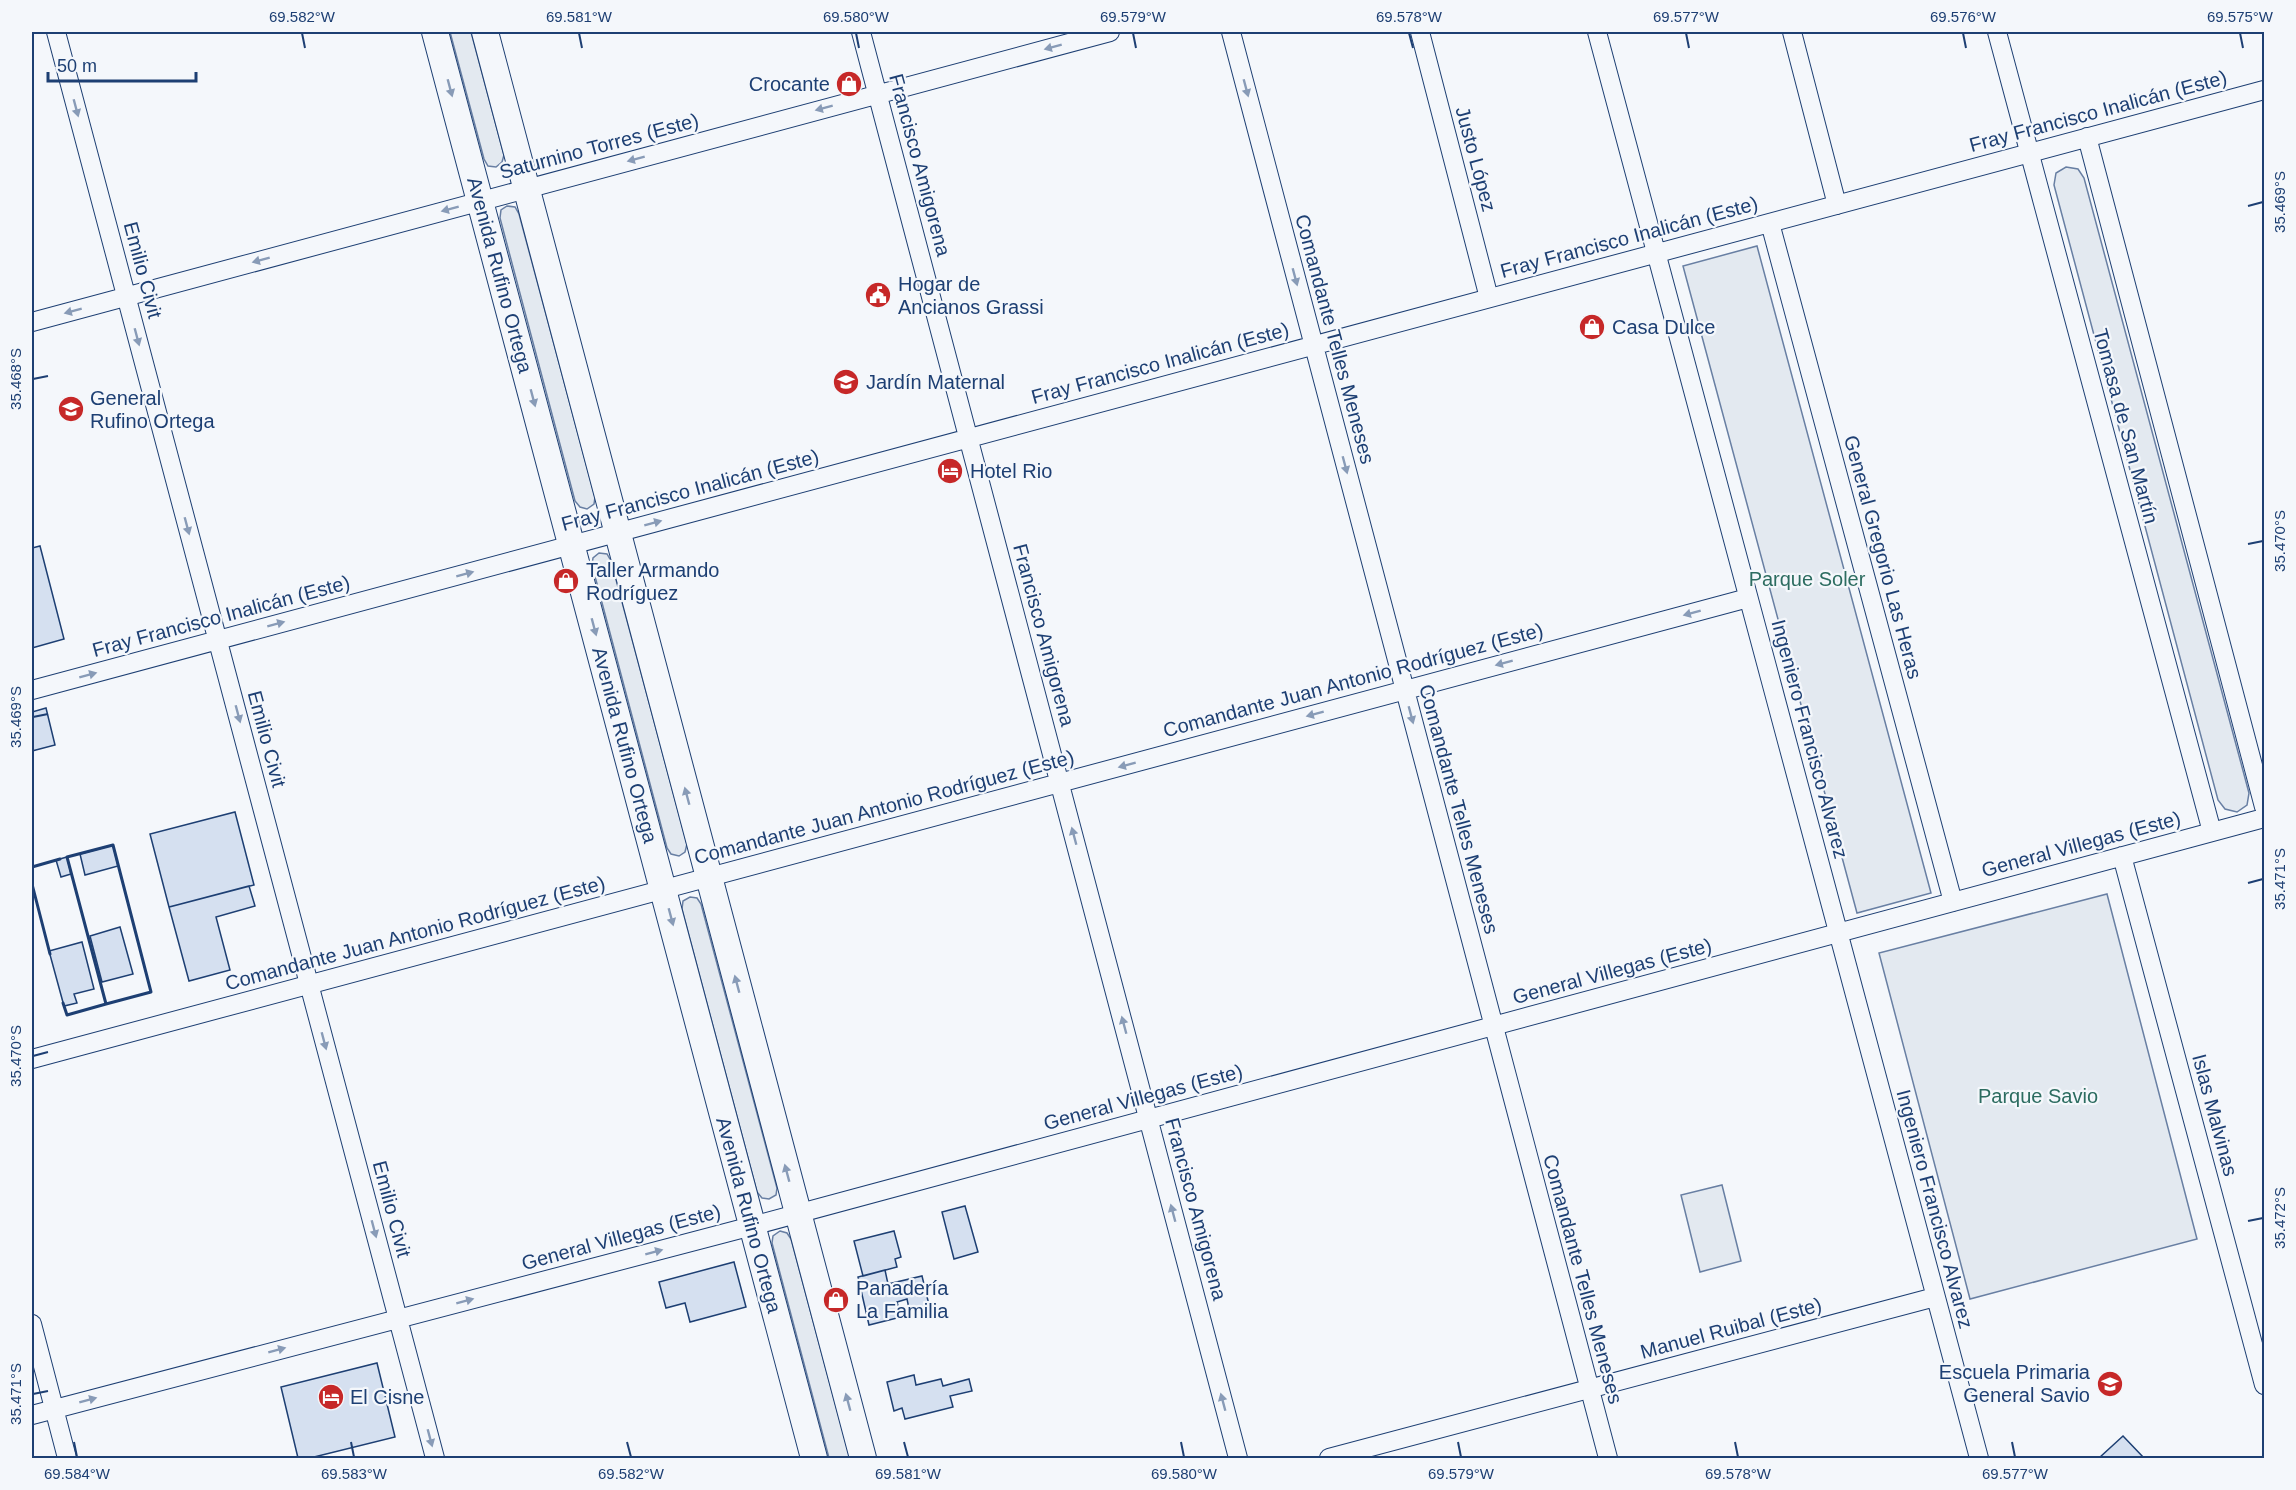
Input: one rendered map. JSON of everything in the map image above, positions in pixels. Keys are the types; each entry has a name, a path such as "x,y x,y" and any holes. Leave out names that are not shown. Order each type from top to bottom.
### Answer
{"main road":[{"name":"Avenida Rufino Ortega","path":"435,32 814,1458"},
{"path":"485,32 863,1458"}],"street":[{"name":"Emilio Civit","path":"56,32 435,1458"},
{"name":"Francisco Amigorena","path":"861,32 1238,1458"},
{"name":"Saturnino Torres (Este)","path":"32,322 1110,32"},
{"name":"Comandante Telles Meneses","path":"1231,32 1608,1458"},
{"name":"Justo López","path":"1420,32 1489,298"},
{"name":"Ingeniero Francisco Alvarez","path":"1597,32 1979,1458"},
{"path":"1792,32 1837,205"},
{"name":"Tomasa de San Martín","path":"1997,32 2212,832"},
{"name":"Fray Francisco Inalicán (Este)","path":"32,690 2265,90"},
{"name":"Tomasa de San Martín","path":"2087,137 2265,807"},
{"name":"General Gregorio Las Heras","path":"1770,223 1953,902"},
{"name":"Comandante Juan Antonio Rodríguez (Este)","path":"32,1059 1748,598"},
{"name":"General Villegas (Este)","path":"32,1415 752,1226 2265,818"},
{"name":"Islas Malvinas","path":"2122,856 2265,1385"},
{"name":"Manuel Ruibal (Este)","path":"1329,1458 1935,1297"},
{"path":"32,1324 67,1458"}],"green space":[{"path":"450,32 471,32 504,155 502,162 496,167 488,166 484,159"},
{"path":"2066,167 2078,169 2084,178 2249,793 2247,805 2237,812 2225,809 2218,800 2054,185 2056,173"},
{"path":"507,206 515,207 519,214 595,497 594,504 587,509 580,507 575,501 500,218 501,210"},
{"name":"Parque Soler","path":"1757,246 1931,893 1857,913 1683,266"},
{"path":"599,553 607,554 611,561 687,844 685,852 679,856 671,854 667,848 592,565 593,558"},
{"name":"Parque Savio","path":"2107,894 2197,1239 1970,1299 1879,953"},
{"path":"690,897 697,898 701,904 777,1188 776,1195 769,1199 762,1198 757,1192 682,909 683,901"},
{"path":"1722,1185 1741,1261 1700,1272 1681,1195"},
{"path":"780,1231 787,1233 791,1239 850,1458 829,1458 772,1243 773,1236"}],"building":[{"path":"40,546 64,639 32,648 32,548"},
{"path":"46,708 55,745 32,751 32,712"},
{"path":"235,812 254,885 169,907 150,834"},
{"path":"113,845 118,866 85,875 80,854"},
{"path":"67,857 71,874 61,877 56,860"},
{"path":"249,886 255,906 216,917 230,970 189,981 169,907"},
{"path":"120,927 133,974 102,982 90,936"},
{"path":"82,942 94,989 74,994 77,1003 64,1006 49,951"},
{"path":"965,1206 978,1252 954,1259 942,1212"},
{"path":"894,1231 901,1257 895,1259 897,1267 863,1276 854,1241"},
{"path":"734,1262 746,1307 690,1322 685,1303 666,1308 659,1282"},
{"path":"885,1270 888,1284 922,1276 930,1309 910,1313 907,1299 897,1302 901,1317 869,1325 858,1277"},
{"path":"377,1363 395,1437 310,1458 298,1458 281,1387"},
{"path":"914,1375 916,1385 941,1379 943,1386 969,1379 972,1391 950,1396 953,1407 905,1419 902,1408 894,1411 887,1382"},
{"path":"2123,1436 2144,1458 2099,1458"}],"wall":[{"path":"113,845 151,992 106,1004 67,857 113,845"},
{"path":"32,867 60,859"},
{"path":"32,884 50,954"},
{"path":"63,1003 67,1015 106,1004"}],"place":[{"name":"Crocante","path":"849,84"},
{"name":"Hogar de Ancianos Grassi","path":"878,295"},
{"name":"Casa Dulce","path":"1592,327"},
{"name":"Jardín Maternal","path":"846,382"},
{"name":"General Rufino Ortega","path":"71,409"},
{"name":"Hotel Rio","path":"950,471"},
{"name":"Taller Armando Rodríguez","path":"566,581"},
{"name":"Panadería La Familia","path":"836,1300"},
{"name":"Escuela Primaria General Savio","path":"2110,1384"},
{"name":"El Cisne","path":"331,1397"}]}
